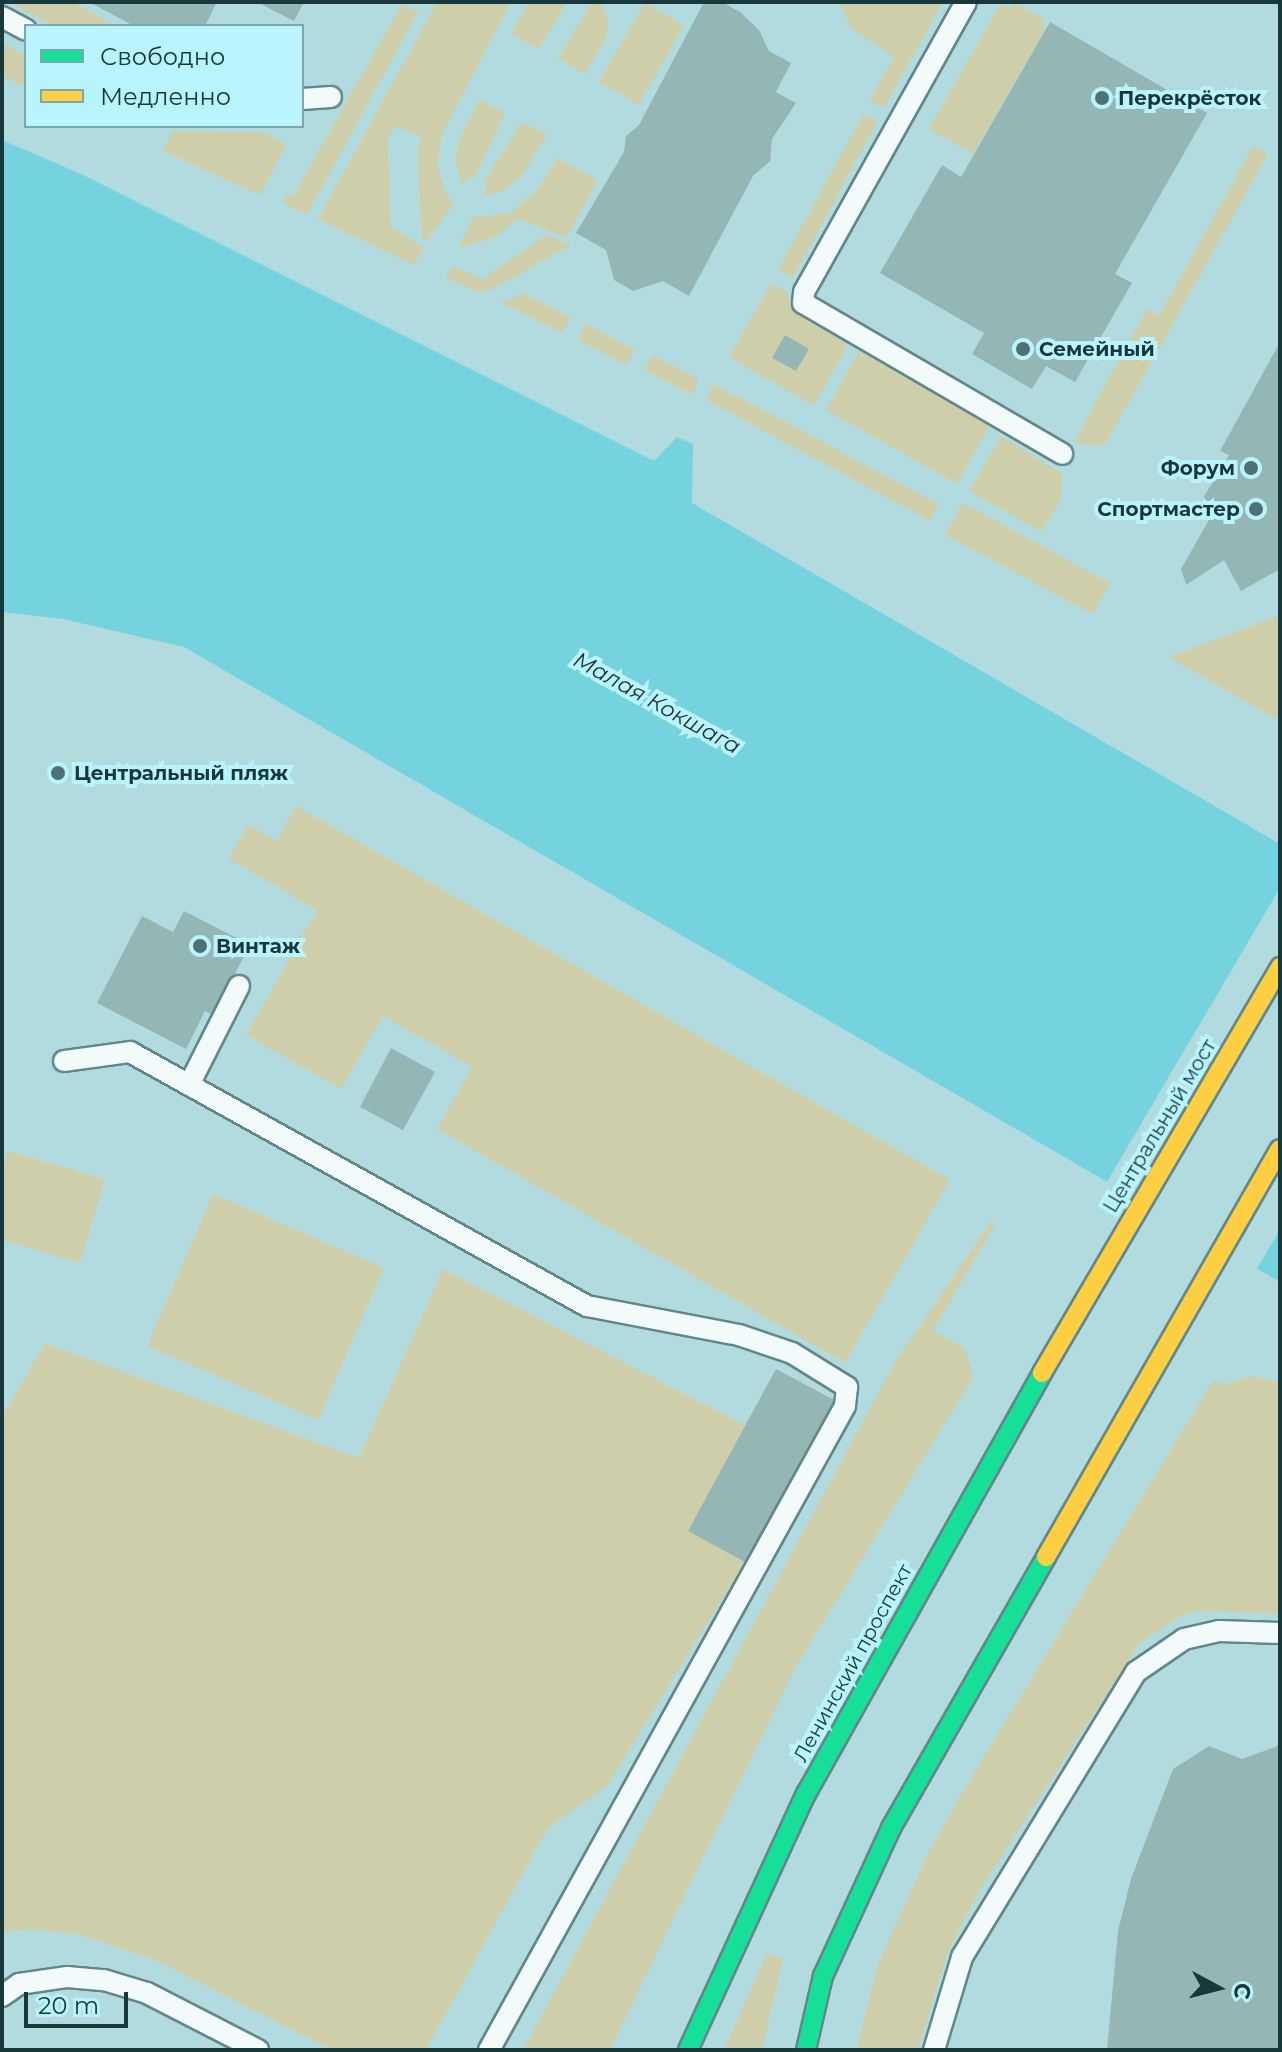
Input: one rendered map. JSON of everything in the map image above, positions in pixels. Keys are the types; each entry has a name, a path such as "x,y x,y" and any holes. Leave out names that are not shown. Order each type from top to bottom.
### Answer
{"main road":[{"name":"Центральный мост","path":"1079,1307 1280,967"},
{"path":"806,2050 823,1976 891,1828 1159,1355 1280,1149"},
{"name":"Ленинский проспект","path":"688,2050 806,1794 1079,1307"}],"lane":[{"path":"966,2 804,292 803,303 1062,454"},
{"path":"2,17 24,29"},
{"path":"304,99 331,97"},
{"path":"189,1085 239,986"},
{"path":"64,1061 130,1052 587,1306 739,1335 792,1353 847,1387 845,1406 489,2050"},
{"path":"934,2050 962,1957 1136,1672 1184,1639 1219,1631 1280,1633"},
{"path":"2,1996 19,1984 67,1977 104,1980 147,1993 258,2050"}],"green space":[{"path":"9,2 73,2 112,24 49,24"},
{"path":"437,2 511,2 442,134 437,166 446,194 454,203 427,241 422,239 417,156 421,136 395,126 388,138 391,227 424,247 414,265 318,219"},
{"path":"529,2 567,2 539,49 511,34"},
{"path":"592,2 601,2 608,19 607,36 585,74 558,59"},
{"path":"839,2 943,2 884,108 870,100 894,57 851,28"},
{"path":"645,3 684,25 639,105 599,82"},
{"path":"1001,3 1011,9 1015,3 1044,19 1041,25 1046,28 973,154 929,129"},
{"path":"402,4 418,12 307,215 283,203 287,194 293,196"},
{"path":"2,43 24,55 24,87 2,76"},
{"path":"480,99 505,113 474,179 469,176 463,186 455,161 459,140"},
{"path":"863,114 878,121 793,278 778,270"},
{"path":"522,122 547,135 523,174 505,190 482,197 488,186 483,183"},
{"path":"173,131 264,132 286,145 260,195 163,151"},
{"path":"1253,146 1268,154 1108,440 1099,447 1074,442 1147,309 1159,316"},
{"path":"557,158 598,180 566,238 518,219 495,237 458,249 473,217 511,213 538,189"},
{"path":"546,235 571,245 494,289 478,292 446,278 453,266 483,279"},
{"path":"771,283 788,293 792,310 849,343 814,406 729,357"},
{"path":"523,293 571,317 562,333 501,303"},
{"path":"586,324 635,349 627,365 578,340"},
{"path":"859,351 990,425 957,484 826,410"},
{"path":"652,355 699,379 692,395 644,370"},
{"path":"714,384 939,504 930,521 706,400"},
{"path":"1001,436 1062,474 1061,499 1042,532 969,491"},
{"path":"963,503 1110,583 1093,614 945,535"},
{"path":"1280,615 1280,714 1273,718 1169,657"},
{"path":"296,806 950,1180 845,1363 437,1129 472,1067 383,1016 341,1089 246,1035 317,910 229,859 248,825 277,841"},
{"path":"8,1151 105,1179 80,1263 2,1240 2,1173"},
{"path":"213,1194 384,1268 318,1420 147,1346"},
{"path":"991,1221 995,1225 933,1331 965,1348 973,1378 794,1670 610,2050 523,2050 894,1364"},
{"path":"443,1269 745,1425 776,1369 834,1400 745,1562 607,1786 548,1828 426,2050 331,2050 158,1961 80,1935 31,1929 3,1932 2,1418 45,1343 359,1458"},
{"path":"1250,1376 1280,1381 1280,1614 1199,1611 1179,1617 1140,1643 981,1888 948,1952 918,2050 856,2050 878,1964 930,1849 969,1781 1214,1379 1225,1385"},
{"path":"767,1953 783,1959 762,2050 724,2050"}],"water":[{"name":"Малая Кокшага","path":"2,140 81,174 654,461 677,437 693,444 692,503 1280,844 1280,1282 184,647 63,619 2,612"}],"pier":[{"path":"1280,888 1280,1230 1255,1272 1105,1185"}],"building":[{"path":"89,2 217,2 206,24 130,24"},
{"path":"257,2 304,2 294,21"},
{"path":"704,2 722,2 740,12 759,30 769,51 791,63 776,92 796,103 772,139 770,161 753,176 689,296 663,281 633,291 614,280 606,250 576,233 624,152 626,136 639,125"},
{"path":"1050,22 1207,113 1115,274 1132,283 1075,382 1046,366 1032,389 972,354 984,333 880,273 942,165 961,177"},
{"path":"785,335 809,349 796,371 772,358"},
{"name":"Форум","path":"1280,342 1280,569 1241,591 1224,560 1186,585 1181,569 1210,518 1197,508 1229,455 1220,451"},
{"path":"184,911 250,945 213,1015 205,1011 186,1049 97,1003 142,916 173,932"},
{"path":"391,1048 435,1072 403,1130 360,1107"},
{"path":"776,1369 834,1400 745,1562 688,1531"},
{"path":"1280,1745 1280,2050 1107,2050 1118,1931 1131,1879 1173,1769 1209,1746 1242,1759"}],"traffic: fast":[{"path":"688,2050 806,1794 1042,1373"},
{"path":"806,2050 823,1976 891,1828 1046,1557"}],"traffic: slow":[{"path":"1042,1373 1280,967"},
{"path":"1046,1557 1280,1149"}],"place":[{"name":"Перекрёсток","path":"1102,98"},
{"name":"Семейный","path":"1023,349"},
{"name":"Форум","path":"1251,468"},
{"name":"Спортмастер","path":"1256,509"},
{"name":"Центральный пляж","path":"58,773"},
{"name":"Винтаж","path":"200,946"}]}
